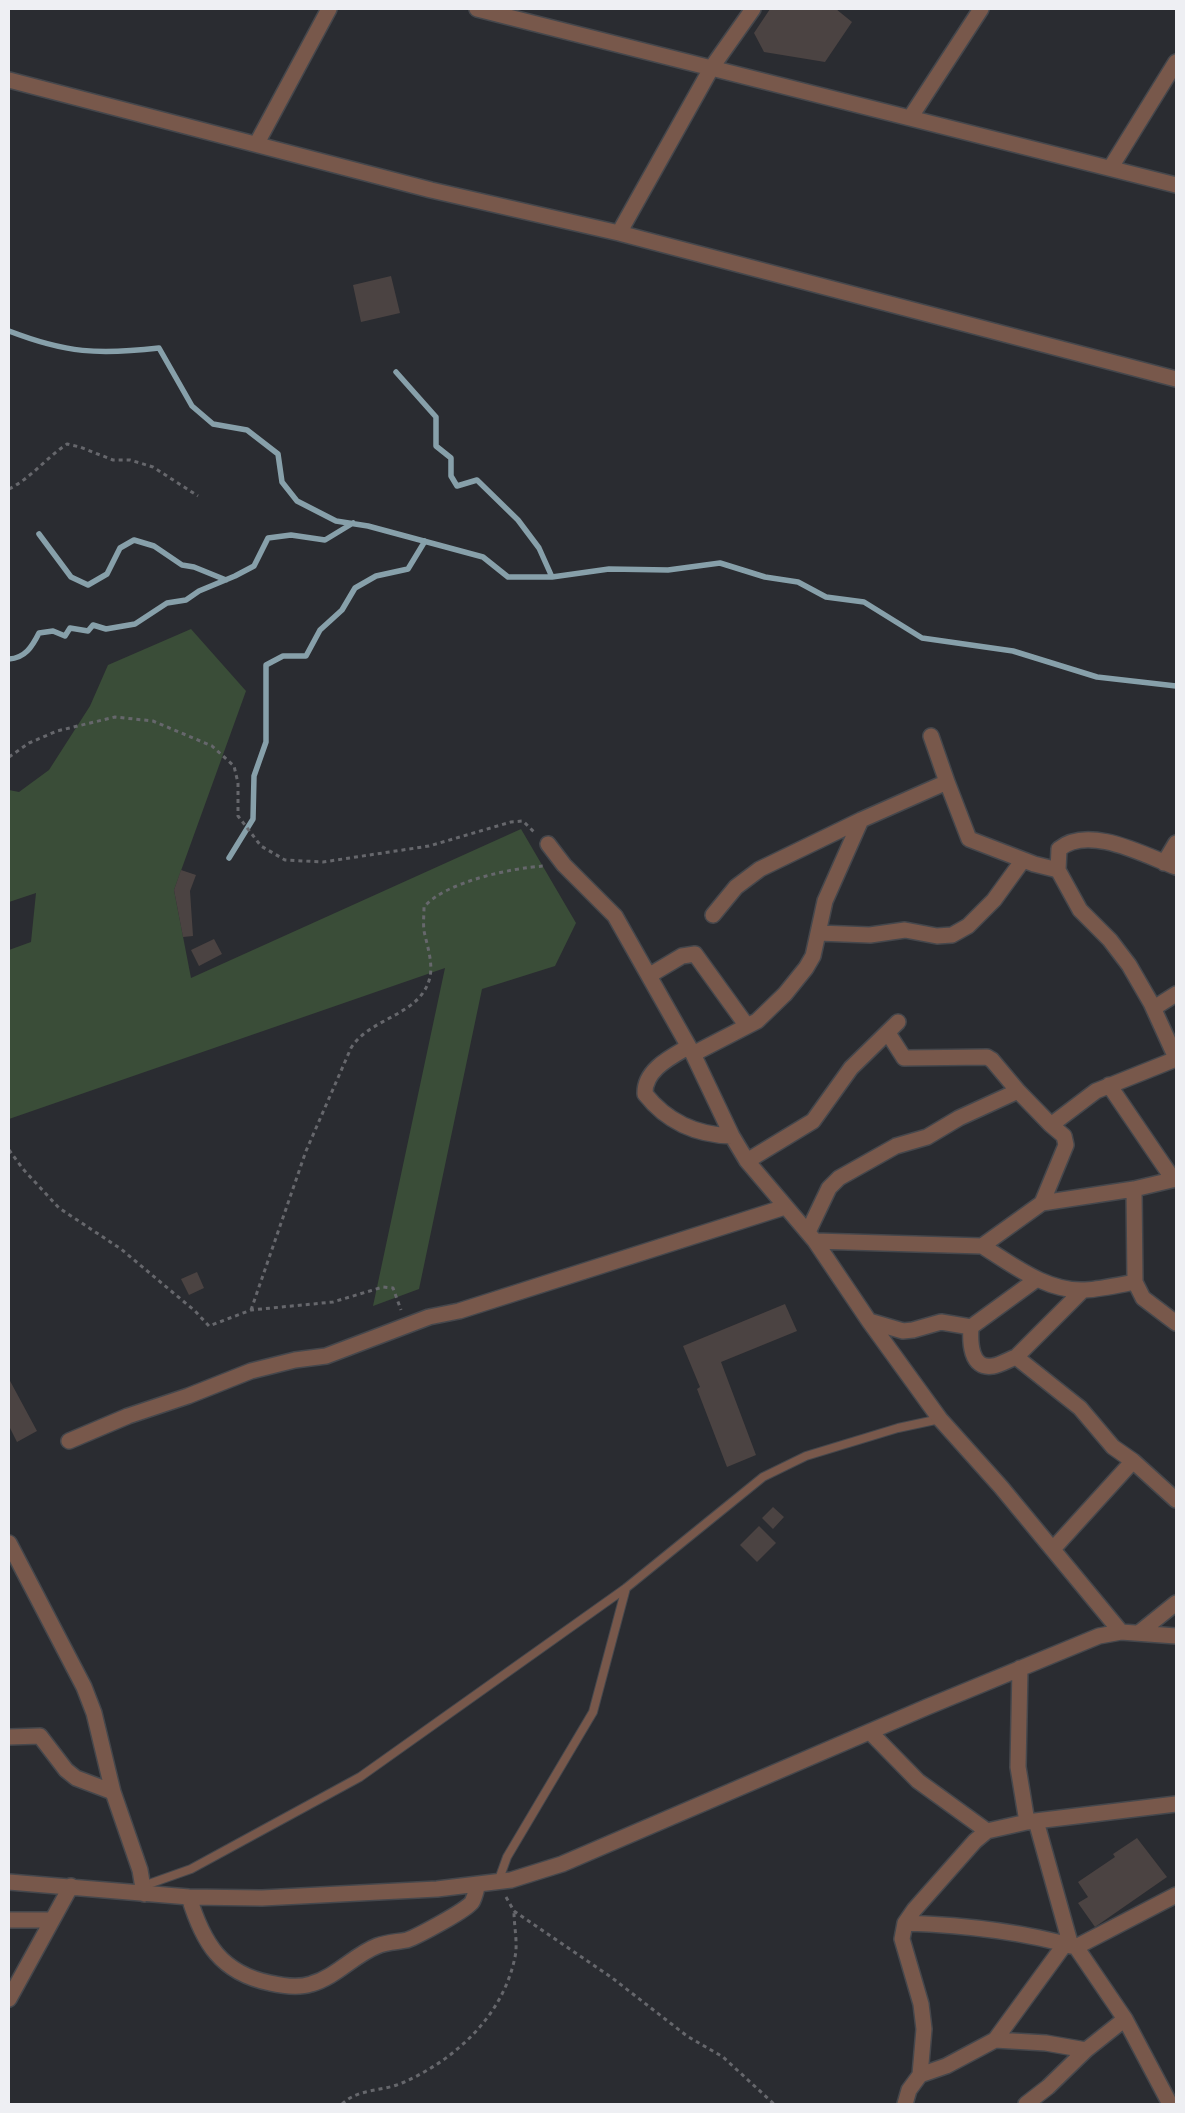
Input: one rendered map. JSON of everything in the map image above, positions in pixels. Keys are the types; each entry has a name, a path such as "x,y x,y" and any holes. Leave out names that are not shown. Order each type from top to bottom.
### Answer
{"street":[{"path":"257,143 329,9"},
{"path":"477,9 531,15 712,67 1176,185"},
{"path":"619,233 712,67 753,9"},
{"path":"910,118 981,9"},
{"path":"1111,167 1176,62"},
{"path":"9,80 257,143 431,190 619,233 1176,379"},
{"path":"931,736 969,839 1023,860 1058,870"},
{"path":"713,915 736,887 760,869 861,820 947,782"},
{"path":"732,1136 712,1135 682,1125 663,1112 645,1094 644,1084 653,1071 690,1050 757,1021 779,1000 806,968 813,956 825,901 861,820"},
{"path":"1050,1125 1096,1091 1176,1059 1154,1008 1129,965 1110,940 1080,910 1058,870 1059,849 1079,841 1118,844 1170,865 1176,843"},
{"path":"548,844 564,865 615,916 650,975 690,1050 732,1136 747,1161 812,1236 869,1321 940,1419 1053,1549 1121,1632"},
{"path":"818,933 870,935 905,930 937,936 952,935 968,926 994,900 1023,860"},
{"path":"650,975 682,956 695,954 747,1026"},
{"path":"1154,1008 1176,994"},
{"path":"747,1161 813,1121 851,1068 893,1028 904,1058 987,1057 992,1060 1050,1125 1064,1136 1066,1145 1042,1204"},
{"path":"982,1246 1042,1204 1134,1189 1175,1179 1109,1085"},
{"path":"812,1236 829,1188 839,1178 896,1146 928,1137 952,1121 1018,1091"},
{"path":"1134,1189 1135,1282 1143,1298 1176,1323"},
{"path":"69,1440 128,1416 188,1396 251,1371 295,1360 326,1356 405,1326 494,1300 786,1207"},
{"path":"812,1236 982,1246 1037,1279 1083,1290 1135,1282"},
{"path":"869,1321 903,1331 914,1330 941,1322 971,1327 1037,1279"},
{"path":"971,1327 969,1343 972,1352 982,1364 991,1366 1016,1358 1083,1290"},
{"path":"1016,1358 1080,1408 1113,1448 1134,1461 1176,1500"},
{"path":"1053,1549 1134,1461"},
{"path":"9,1545 84,1687 94,1713 113,1792 140,1870 144,1890"},
{"path":"1140,1632 1176,1603"},
{"path":"9,1882 144,1890 189,1897 262,1898 438,1889 511,1880 562,1864 1099,1636 1121,1632 1140,1632 1176,1636"},
{"path":"1020,1668 1018,1767 1031,1821 1071,1946 1125,2020 1168,2099"},
{"path":"871,1733 918,1781 987,1831"},
{"path":"9,1737 40,1736 66,1770 76,1778 113,1792"},
{"path":"905,2104 909,2090 920,2075 924,2029 921,2004 902,1939 906,1923 975,1841 987,1831 1031,1821 1176,1804"},
{"path":"189,1897 206,1940 215,1953 234,1971 256,1980 298,1986 324,1979 378,1945 419,1935 440,1922 465,1911 472,1903 478,1884"},
{"path":"9,1999 51,1920 72,1886"},
{"path":"920,2075 946,2066 995,2040 1071,1946 1176,1895"},
{"path":"9,1920 51,1920"},
{"path":"906,1923 958,1925 1042,1938 1071,1946"},
{"path":"1026,2104 1086,2050 1125,2020"},
{"path":"995,2040 1046,2043 1086,2050"}],"lane":[{"path":"144,1890 191,1869 360,1777 626,1588 763,1477 806,1456 898,1428 940,1419"},
{"path":"498,1882 507,1857 593,1712 626,1588"}],"path":[{"path":"9,490 31,476 54,453 67,444 113,460 130,460 152,467 198,496"},
{"path":"9,757 29,743 56,731 115,717 153,721 212,746 234,766 238,783 238,816 261,846 284,860 324,862 430,846 511,822 523,821 548,844"},
{"path":"251,1310 306,1151 351,1048 362,1034 413,1004 425,990 430,976 430,958 424,928 424,907 431,899 443,891 514,868 564,865"},
{"path":"9,1150 23,1169 58,1208 121,1249 195,1311 209,1326 251,1310 333,1302 384,1288 393,1288 405,1326"},
{"path":"342,2104 352,2095 400,2084 442,2062 476,2032 503,1995 516,1956 514,1911 498,1882"},
{"path":"514,1911 610,1977 687,2036 723,2056 774,2104"}],"green space":[{"path":"191,629 246,691 174,890 191,978 521,829 576,923 555,966 482,989 419,1289 373,1306 445,968 9,1119 9,950 31,942 36,893 9,902 9,790 19,792 49,770 90,706 108,665"}],"building":[{"path":"770,9 836,9 852,22 825,62 764,52 754,33"},
{"path":"391,276 400,313 361,322 353,285"},
{"path":"181,870 196,875 190,891 193,936 183,937 174,890"},
{"path":"214,939 222,954 199,966 191,950"},
{"path":"197,1272 204,1288 189,1295 181,1279"},
{"path":"785,1304 797,1331 721,1362 756,1455 727,1467 697,1389 700,1387 683,1346"},
{"path":"9,1379 37,1431 17,1442 9,1426"},
{"path":"773,1507 784,1517 773,1529 762,1518"},
{"path":"759,1526 776,1543 757,1562 740,1545"},
{"path":"1137,1838 1167,1877 1095,1927 1078,1903 1088,1897 1078,1882 1115,1857 1113,1854"}],"waterway":[{"path":"9,331 48,344 82,350 118,351 159,348 192,406 213,424 247,430 278,454 282,482 297,501 336,521 368,526 483,557 508,577 552,577 609,569 668,570 720,563 765,577 798,582 826,597 864,602 922,638 1013,651 1097,677 1176,686"},
{"path":"396,372 436,417 436,446 451,458 451,476 457,486 477,480 518,520 539,548 552,577"},
{"path":"9,659 24,654 34,643 39,633 53,631 65,636 70,628 88,631 93,625 106,629 135,624 167,603 186,600 199,591 254,566 268,538 291,535 325,540 353,523"},
{"path":"39,534 71,577 88,585 107,574 120,548 134,540 154,546 182,565 194,567 226,580"},
{"path":"229,858 253,819 254,776 266,742 266,665 283,656 306,656 320,630 342,610 355,588 376,576 408,569 425,541"}]}
